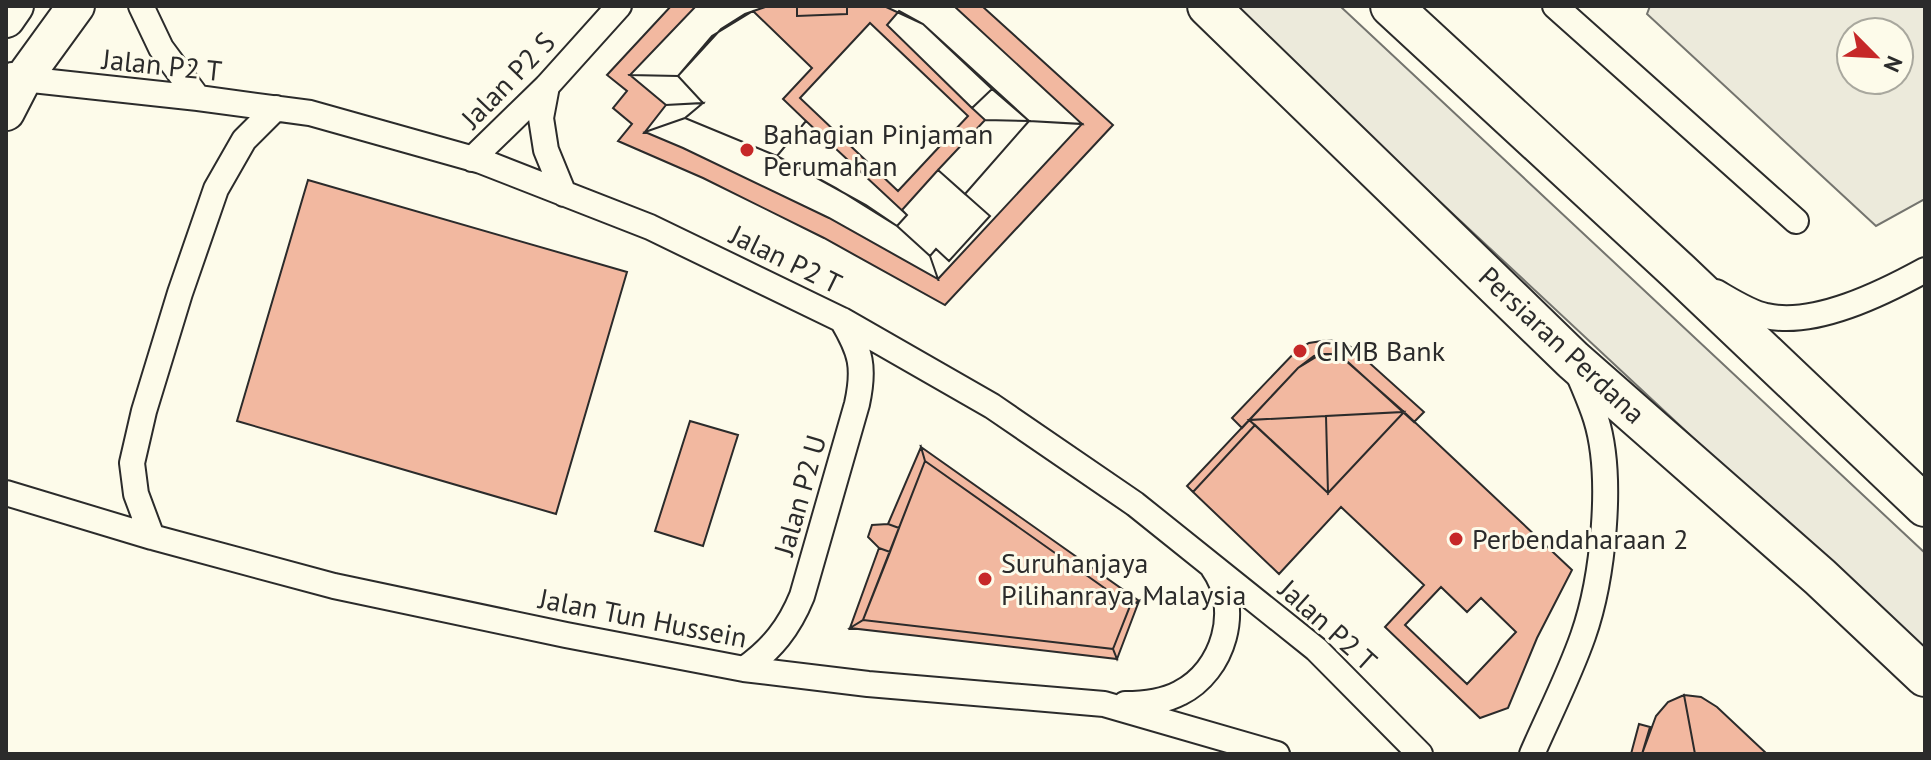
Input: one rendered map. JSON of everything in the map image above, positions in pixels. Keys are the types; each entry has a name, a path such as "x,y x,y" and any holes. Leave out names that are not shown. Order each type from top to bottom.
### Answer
{"main road":[{"path":"6,19 15,6"},
{"path":"6,112 14,76 76,6"},
{"name":"Persiaran Perdana","path":"1208,6 1573,360 1820,577 1925,676"},
{"path":"1391,6 1679,272 1925,506"}],"street":[{"path":"141,6 161,48 198,98"},
{"name":"Jalan P2 S","path":"472,159 547,86 619,6"},
{"path":"1557,7 1796,221"},
{"name":"Jalan P2 T","path":"14,76 310,113 472,159 650,227 842,320 992,406 1135,504 1207,559 1316,649 1420,754"},
{"path":"547,86 541,118 546,150 564,194"},
{"path":"152,537 136,494 132,463 144,411 216,189 244,140 276,108"},
{"path":"1679,272 1766,316 1807,317 1842,308 1892,288 1925,270"},
{"name":"Jalan P2 U","path":"744,669 767,652 784,631 802,596 857,404 862,382 862,361 842,320"},
{"path":"1532,754 1583,635 1593,599 1601,546 1605,502 1597,420 1573,360"},
{"name":"Jalan Tun Hussein","path":"6,493 152,537 334,586 566,635 744,669 868,684 1104,704 1277,754"},
{"path":"1104,704 1157,702 1181,693 1202,677 1217,655 1226,631 1227,605 1221,579 1207,559"}],"shaded area":[{"path":"1230,6 1340,6 1925,553 1925,654"},
{"path":"1650,6 1925,6 1925,199 1876,226 1647,14"}],"building":[{"name":"Bahagian Pinjaman Perumahan","path":"671,6 797,6 797,16 847,14 847,6 982,6 1113,125 945,305 824,238 703,178 618,141 632,124 613,108 627,91 607,75","holes":["870,23 968,116 898,191 800,98"]},
{"path":"696,6 768,6 745,14 721,29 678,76 630,75"},
{"path":"797,6 847,6 847,14 797,16"},
{"path":"884,6 954,6 1082,124 1029,121 923,24"},
{"path":"753,11 812,68 783,99 806,121 777,156 685,118 703,103 678,76 712,36"},
{"path":"899,11 923,24 992,89 972,108 887,25"},
{"path":"630,75 678,76 703,103 666,105"},
{"path":"992,89 1029,121 985,120 972,108"},
{"path":"703,103 685,118 645,132 666,105"},
{"path":"685,118 777,156 866,205 897,226 930,256 938,279 829,218 645,132"},
{"path":"985,120 1029,121 965,194 938,170"},
{"path":"806,121 907,215 897,226 777,156"},
{"path":"1029,121 1082,124 938,279 930,256 936,249 949,261 990,216 965,194"},
{"path":"938,170 990,216 949,261 936,249 930,256 897,226 907,215 902,210"},
{"path":"308,180 627,272 556,514 237,421"},
{"path":"1328,340 1354,349 1424,412 1414,422 1348,362 1335,355 1324,354 1314,356 1298,368 1242,428 1232,418 1297,350 1309,343"},
{"path":"1321,354 1332,354 1345,360 1404,412 1249,420 1298,368"},
{"path":"1404,412 1328,493 1326,416"},
{"name":"Perbendaharaan 2","path":"1404,412 1572,570 1537,638 1508,708 1480,718 1385,627 1424,585 1341,507 1279,574 1193,492 1255,425 1328,493"},
{"path":"1326,416 1328,493 1249,420"},
{"path":"1249,420 1255,425 1193,492 1187,486"},
{"path":"690,421 738,435 703,546 655,531"},
{"path":"921,447 1139,601 1130,606 925,461"},
{"path":"921,447 925,461 899,528 888,524"},
{"name":"Suruhanjaya Pilihanraya Malaysia","path":"925,461 1130,606 1113,649 863,620"},
{"path":"888,524 899,528 890,552 879,548 868,537 872,525"},
{"path":"879,548 890,552 863,620 850,628"},
{"path":"1441,587 1467,612 1481,598 1516,632 1467,684 1405,625"},
{"path":"1139,601 1117,659 1113,649 1130,606"},
{"path":"863,620 1113,649 1117,659 850,628"},
{"path":"1684,695 1701,697 1717,707 1767,754 1695,754"},
{"path":"1684,695 1695,754 1642,754 1656,716 1668,702"},
{"path":"1639,724 1650,727 1642,754 1631,754"}],"place":[{"name":"Bahagian Pinjaman Perumahan","path":"747,150"},
{"name":"CIMB Bank","path":"1300,351"},
{"name":"Perbendaharaan 2","path":"1456,539"},
{"name":"Suruhanjaya Pilihanraya Malaysia","path":"985,579"}]}
